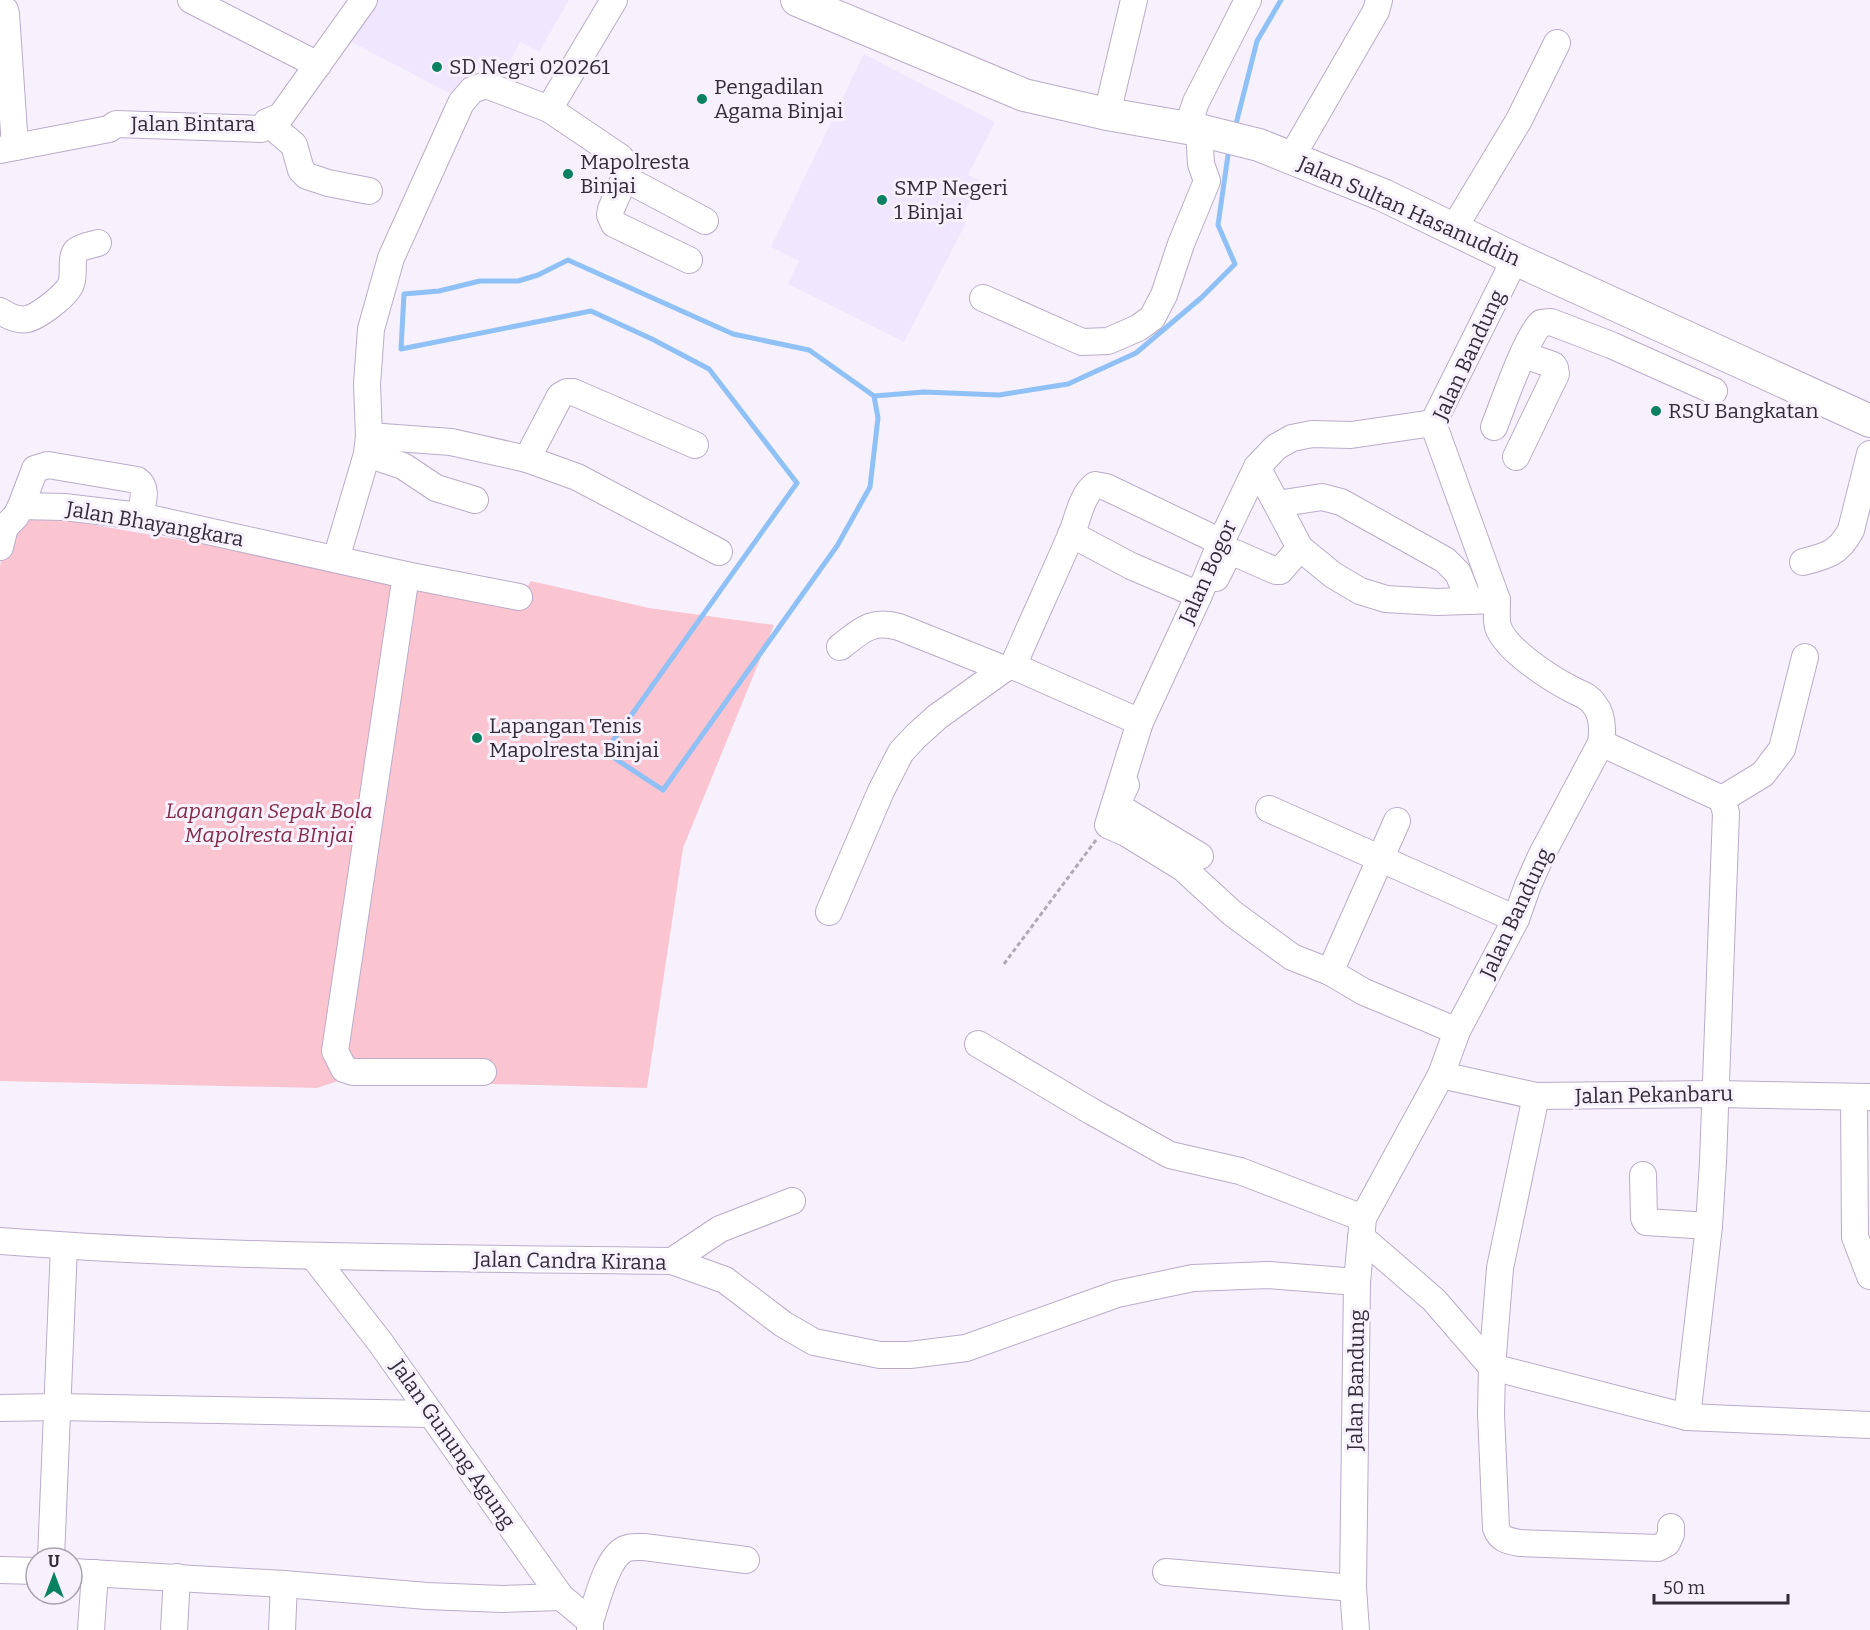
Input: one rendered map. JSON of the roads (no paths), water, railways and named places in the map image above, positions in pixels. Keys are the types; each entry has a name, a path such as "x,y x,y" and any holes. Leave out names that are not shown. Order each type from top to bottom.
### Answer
{"main road":[{"name":"Jalan Sultan Hasanuddin","path":"800,1 1024,95 1259,145 1383,195 1515,259 1870,421"}],"street":[{"path":"191,0 318,65"},
{"name":"Jalan Bintara","path":"8,148 109,129 116,124 261,129 267,122 281,116 364,0"},
{"path":"549,109 614,0"},
{"path":"1107,114 1134,0"},
{"path":"983,298 1082,342 1108,341 1138,328 1152,318 1164,295 1181,244 1207,181 1201,164 1196,102 1248,0"},
{"path":"1292,158 1376,11 1379,0"},
{"path":"0,6 6,14 8,148"},
{"path":"1454,228 1519,120 1557,43"},
{"path":"336,559 368,445 367,384 371,329 391,258 461,103 472,90 486,85 549,109 620,157 625,165 628,180 705,221"},
{"path":"267,122 294,145 301,170 307,176 369,192"},
{"path":"626,175 611,209 610,215 615,224 689,260"},
{"path":"0,311 15,318 26,319 43,310 61,296 71,284 77,250 98,243"},
{"name":"Jalan Bandung","path":"1356,1630 1353,1588 1357,1282 1362,1227 1441,1075 1457,1031 1516,919 1528,885 1542,856 1601,743 1604,728 1596,705 1587,696 1571,690 1539,670 1509,643 1498,627 1497,600 1433,423 1515,259"},
{"path":"1611,345 1629,310"},
{"path":"1494,427 1536,328 1542,322 1551,322 1611,345 1714,391"},
{"path":"1516,457 1556,374 1553,365 1524,355"},
{"path":"526,459 560,396 567,392 695,445"},
{"name":"Jalan Bogor","path":"1330,972 1292,957 1275,946 1232,913 1183,868 1126,833 1107,825 1140,722 1257,466 1276,447 1292,438 1312,434 1351,435 1433,423"},
{"path":"368,445 451,442 526,459 577,477 719,552"},
{"path":"368,445 436,488 476,500"},
{"path":"1803,562 1833,552 1851,530 1870,454"},
{"path":"0,547 4,527 16,516 35,469 48,465 137,480 142,483 144,489 140,516"},
{"path":"1257,466 1300,548 1333,575 1360,591 1386,599 1437,602 1497,600"},
{"path":"829,912 881,791 902,752 937,717 1009,668 1071,534 1088,491 1098,485 1106,487 1221,542"},
{"path":"1277,504 1322,497 1341,502 1445,560 1458,573 1468,601"},
{"name":"Jalan Bhayangkara","path":"21,506 57,506 140,516 406,575 519,597"},
{"path":"1071,534 1131,566 1199,595"},
{"path":"1200,856 1124,810 1121,807 1120,797 1226,556 1235,553 1280,571 1300,548"},
{"path":"406,575 335,1051 344,1069 353,1072 483,1072"},
{"path":"840,647 865,628 881,623 899,627 1009,668 1140,722"},
{"path":"1722,800 1763,774 1782,749 1804,657"},
{"path":"1601,743 1722,800 1726,813 1717,1094 1709,1226 1687,1417"},
{"path":"1269,809 1516,919"},
{"path":"1396,822 1330,972 1364,993 1457,1031"},
{"path":"978,1044 1091,1112 1170,1155 1240,1171 1362,1227 1434,1300 1492,1367 1687,1417 1870,1425"},
{"name":"Jalan Pekanbaru","path":"1441,1075 1536,1096 1717,1094 1862,1097"},
{"path":"1536,1096 1500,1268 1492,1367 1491,1414 1496,1528 1499,1536 1507,1541 1520,1543 1658,1548 1667,1543 1671,1527"},
{"path":"1862,1097 1855,1237 1870,1276"},
{"path":"1643,1175 1646,1222 1709,1226"},
{"path":"672,1261 720,1229 792,1200"},
{"name":"Jalan Candra Kirana","path":"0,1241 64,1246 313,1256 672,1261 726,1280 783,1324 814,1342 880,1355 910,1355 966,1348 1117,1294 1193,1278 1268,1275 1357,1282"},
{"path":"51,1546 64,1246"},
{"name":"Jalan Gunung Agung","path":"313,1256 380,1342 561,1597 590,1626"},
{"path":"0,1408 431,1414"},
{"path":"590,1626 606,1571 622,1550 630,1547 644,1547 746,1560"},
{"path":"0,1570 24,1571"},
{"path":"1166,1572 1353,1588"},
{"path":"91,1630 84,1573 284,1584 427,1596 502,1599 561,1597"},
{"path":"174,1630 177,1577"},
{"path":"282,1630 284,1584"}],"waterway":[{"path":"1235,128 1257,41 1281,0"},
{"path":"874,396 924,392 999,395 1068,384 1136,353 1201,298 1235,264 1218,225 1229,148"},
{"path":"568,260 733,334 809,350 874,396 878,418 870,487 837,546 663,790 605,752 797,483 709,369 591,311 401,349 404,294 439,291 480,281 518,281 538,275 568,260"}],"place":[{"name":"SD Negri 020261","path":"437,67"},
{"name":"Pengadilan Agama Binjai","path":"702,99"},
{"name":"Mapolresta Binjai","path":"568,174"},
{"name":"SMP Negeri 1 Binjai","path":"882,200"},
{"name":"RSU Bangkatan","path":"1656,411"},
{"name":"Lapangan Tenis Mapolresta Binjai","path":"477,738"}],"park label":[{"name":"Lapangan Sepak Bola Mapolresta BInjai","path":"269,823"}]}
